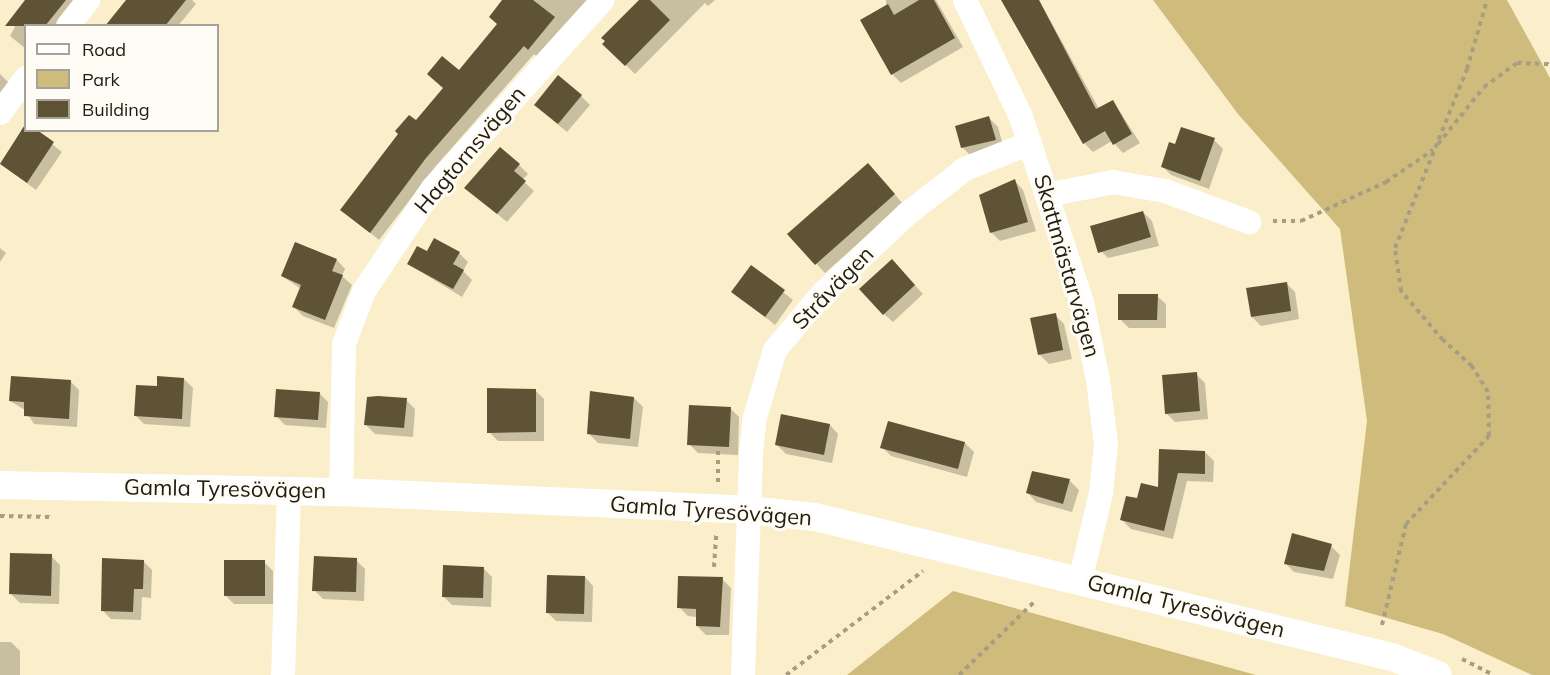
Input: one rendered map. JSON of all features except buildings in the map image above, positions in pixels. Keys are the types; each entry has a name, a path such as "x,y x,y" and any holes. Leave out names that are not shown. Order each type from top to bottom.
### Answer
{"street":[{"path":"70,24 88,0"},
{"name":"Hagtornsvägen","path":"341,492 344,344 364,291 433,188 603,0"},
{"name":"Skattmästarvägen","path":"965,0 1030,143 1082,302 1098,380 1106,444 1101,493 1080,581"},
{"path":"0,113 24,81"},
{"name":"Stråvägen","path":"743,675 747,538 755,417 775,350 823,293 907,214 966,169 1030,143"},
{"path":"1047,195 1113,182 1165,191 1249,222"},
{"name":"Gamla Tyresövägen","path":"0,485 341,492 749,510 826,520 1392,657 1438,675"},
{"path":"283,675 290,491"}],"path":[{"path":"1382,629 1406,524 1490,436 1488,392 1472,366 1443,340 1401,291 1395,248 1467,69 1487,0"},
{"path":"1249,222 1300,221 1386,182 1435,148 1492,81 1517,63 1550,64"},
{"path":"0,516 58,517"},
{"path":"705,535 747,538"},
{"path":"786,675 931,566 921,563"},
{"path":"960,675 1040,595 1029,592"}],"green space":[{"path":"1153,0 1507,0 1550,78 1550,675 1532,675 1443,634 1345,606 1367,421 1340,229 1238,114"},
{"path":"953,591 1256,675 847,675"}]}
